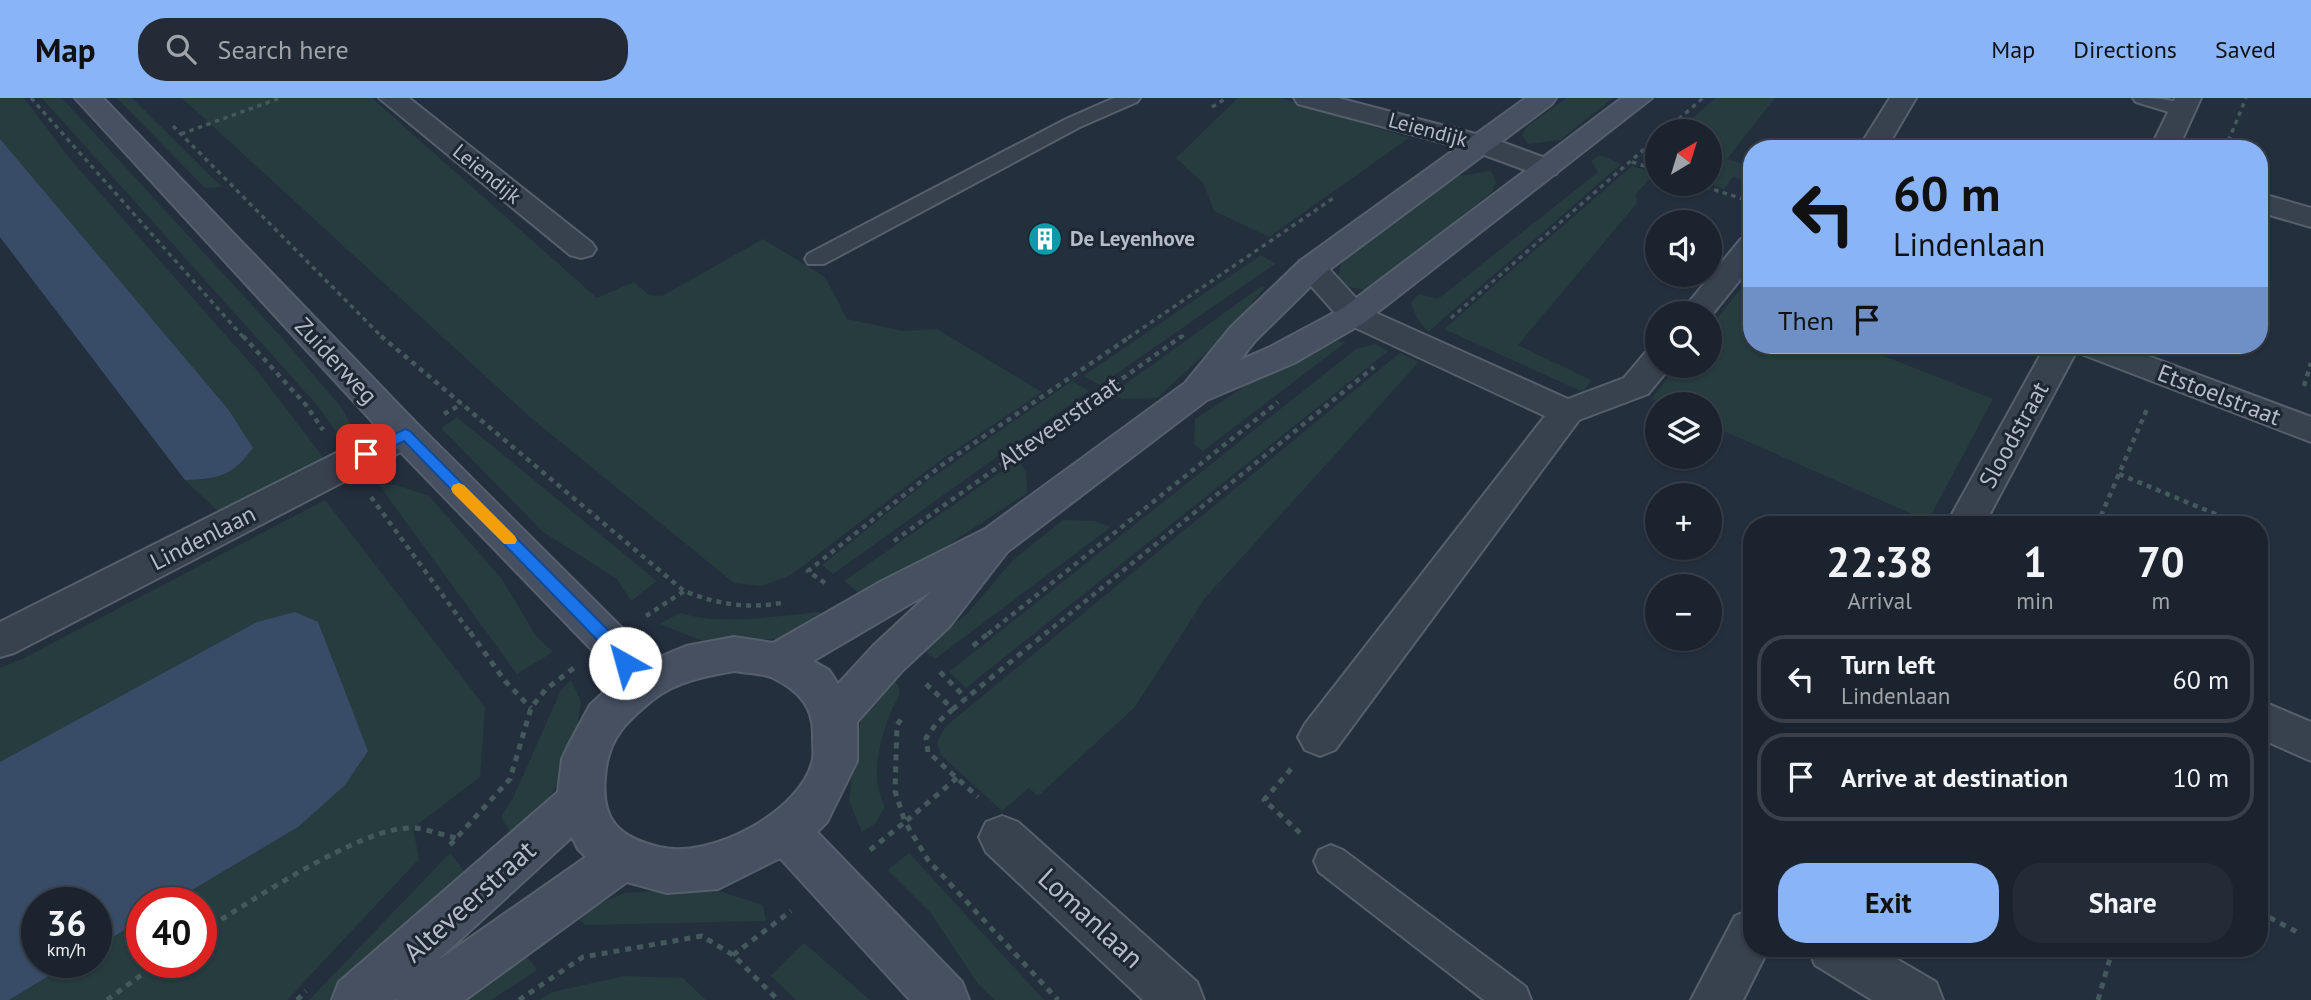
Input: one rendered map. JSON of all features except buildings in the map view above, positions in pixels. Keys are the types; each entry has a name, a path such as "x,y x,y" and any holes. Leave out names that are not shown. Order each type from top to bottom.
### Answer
{"street":[{"name":"Zuiderweg","path":"88,98 405,434 609,641 641,685"},
{"name":"Leiendijk","path":"392,98 581,249"},
{"name":"Leiendijk","path":"1307,98 1481,144 1546,168"},
{"path":"1195,393 1243,334 1311,268 1543,98"},
{"path":"778,661 896,592 999,538 1195,393 1282,355 1354,315 1639,98"},
{"path":"1877,140 1903,98"},
{"path":"2168,140 2185,104"},
{"path":"2268,205 2311,218"},
{"path":"1706,301 1743,256"},
{"path":"1311,268 1354,315 1567,412"},
{"name":"Sloodstraat","path":"1970,516 2058,354"},
{"name":"Etstoelstraat","path":"2112,354 2311,430"},
{"path":"1320,737 1567,412 1636,386 1645,375"},
{"name":"Lindenlaan","path":"0,641 405,434"},
{"path":"835,716 902,645 935,616 999,538"},
{"path":"734,654 778,661 814,682 835,716 835,761 811,808 786,832 718,867 667,872 622,859 594,834 580,801 584,759 606,718 641,685 686,663 734,654"},
{"path":"2268,722 2311,741"},
{"name":"Alteveerstraat","path":"357,1000 580,801"},
{"name":"Lomanlaan","path":"992,818 1179,1000"},
{"path":"786,832 944,1000"},
{"name":"Alteveerstraat","path":"421,1000 468,971 571,892 622,859"},
{"path":"1716,1000 1743,949"},
{"path":"1847,957 1918,1000"}],"lane":[{"path":"816,259 1073,123 1130,98"},
{"path":"2143,98 2185,104"},
{"path":"1331,862 1513,1000"}],"path":[{"path":"31,98 160,246 306,405 505,681 531,708 510,779 476,817"},
{"name":"Zuiderweg","path":"280,98 181,134 387,342 684,592 718,605 761,608 789,602"},
{"path":"1212,107 1227,98"},
{"path":"1679,119 1703,98"},
{"path":"2229,140 2246,98"},
{"path":"992,818 957,778 929,752 926,738 936,724 1391,354 1421,344 1645,149"},
{"path":"1631,161 1645,166"},
{"path":"1722,192 1743,199"},
{"path":"823,591 830,586 808,570 942,465 1341,193"},
{"name":"Alteveerstraat","path":"886,547 1189,331"},
{"path":"2101,516 2162,373"},
{"path":"962,654 1289,394"},
{"path":"2119,474 2220,516"},
{"path":"902,645 940,672 966,698"},
{"path":"951,663 925,683 954,709"},
{"path":"1320,737 1264,800 1331,862"},
{"path":"957,778 905,822 928,860 1058,1000"},
{"path":"217,923 326,858 375,834 413,828 457,838"},
{"path":"2268,917 2301,934"},
{"path":"519,1000 583,957 702,936 733,955 778,1000"},
{"path":"2098,1000 2110,957"},
{"path":"107,1000 137,978"}],"green space":[{"path":"0,98 24,98 70,159 259,373 326,461 222,515 185,480 209,479 228,409 0,140"},
{"path":"42,98 62,98 283,339 341,407 350,423 342,440 317,405"},
{"path":"117,98 132,98 222,187 205,188"},
{"path":"182,98 372,98 597,298 634,282 649,295 662,296 763,239 825,277 847,319 903,331 937,329 1042,392 942,459 791,575 762,586 734,583 531,418"},
{"path":"1238,98 1280,98 1409,138 1269,237 1214,211 1204,184 1176,158"},
{"path":"1566,98 1613,98 1560,140 1528,144 1522,134 1528,126"},
{"path":"1715,98 1775,98 1727,159 1743,164 1743,180 1733,177 1724,189 1722,119 1692,119"},
{"path":"1600,155 1621,164 1428,332 1417,318 1411,303 1419,294 1438,299 1598,172 1591,161"},
{"path":"1632,166 1645,170 1645,184 1636,194 1637,203 1518,345 1591,380 1583,392 1444,329"},
{"path":"1491,171 1496,182 1492,192 1381,280 1366,290 1349,287 1337,279 1343,259 1452,177"},
{"path":"1261,255 1275,264 1100,385 1083,376"},
{"path":"1266,286 1230,331 1157,398 1122,399 1113,393 1259,288"},
{"path":"1743,286 1743,354 1879,354 1993,399 1931,516 1917,516 1722,430 1722,392 1657,392 1668,378 1722,378 1722,312"},
{"path":"1338,341 1346,342 1203,451 1194,444 1195,419 1265,373"},
{"path":"1375,344 1388,351 966,688 949,672 1356,349"},
{"path":"1400,353 1419,362 1205,598 1135,707 1038,796 1029,788 1002,811 941,755 937,742 946,726"},
{"path":"1072,381 1089,391 833,574 822,565 930,479"},
{"path":"457,417 657,581 631,601 617,579 543,532 441,428"},
{"path":"1018,460 1026,472 1027,493 866,599 844,581"},
{"path":"379,485 396,485 429,496 502,579 536,636 553,652 517,674"},
{"path":"325,500 485,707 480,777 413,828 419,859 287,1000 9,1000 45,978 112,978 112,938 126,929 126,978 217,978 217,887 197,887 298,827 0,762 0,668 22,659"},
{"path":"1063,520 1094,521 1111,527 935,659 922,649 967,614 1013,560"},
{"path":"819,612 827,621 778,639 703,641 659,624 680,613 731,619"},
{"path":"889,676 898,685 899,691 878,758 878,783 885,806 876,823 862,832 849,801 854,757 860,723"},
{"path":"571,680 581,702 577,727 554,791 516,842 501,817 513,798 561,690"},
{"path":"450,853 471,880 329,1000 309,1000"},
{"path":"909,853 1044,1000 995,1000 978,984 930,912 888,870"},
{"path":"681,889 719,891 763,905 766,921 586,925 573,915 625,893"},
{"path":"804,943 870,1000 796,1000 771,976"},
{"path":"521,948 537,970 491,1000 446,1000"},
{"path":"624,976 683,978 706,1000 539,1000 552,992"}],"water":[{"path":"0,139 228,409 253,448 232,470 217,477 185,480 0,237"},
{"path":"295,612 318,622 368,751 345,785 298,827 197,887 126,887 126,929 112,938 112,887 21,887 21,978 45,978 9,1000 0,1000 0,762 257,622"}],"slow traffic":[{"path":"459,489 509,540"}],"place":[{"name":"De Leyenhove","path":"1045,239"}],"route":[{"path":"366,454 405,434 609,641 625,663"}]}
